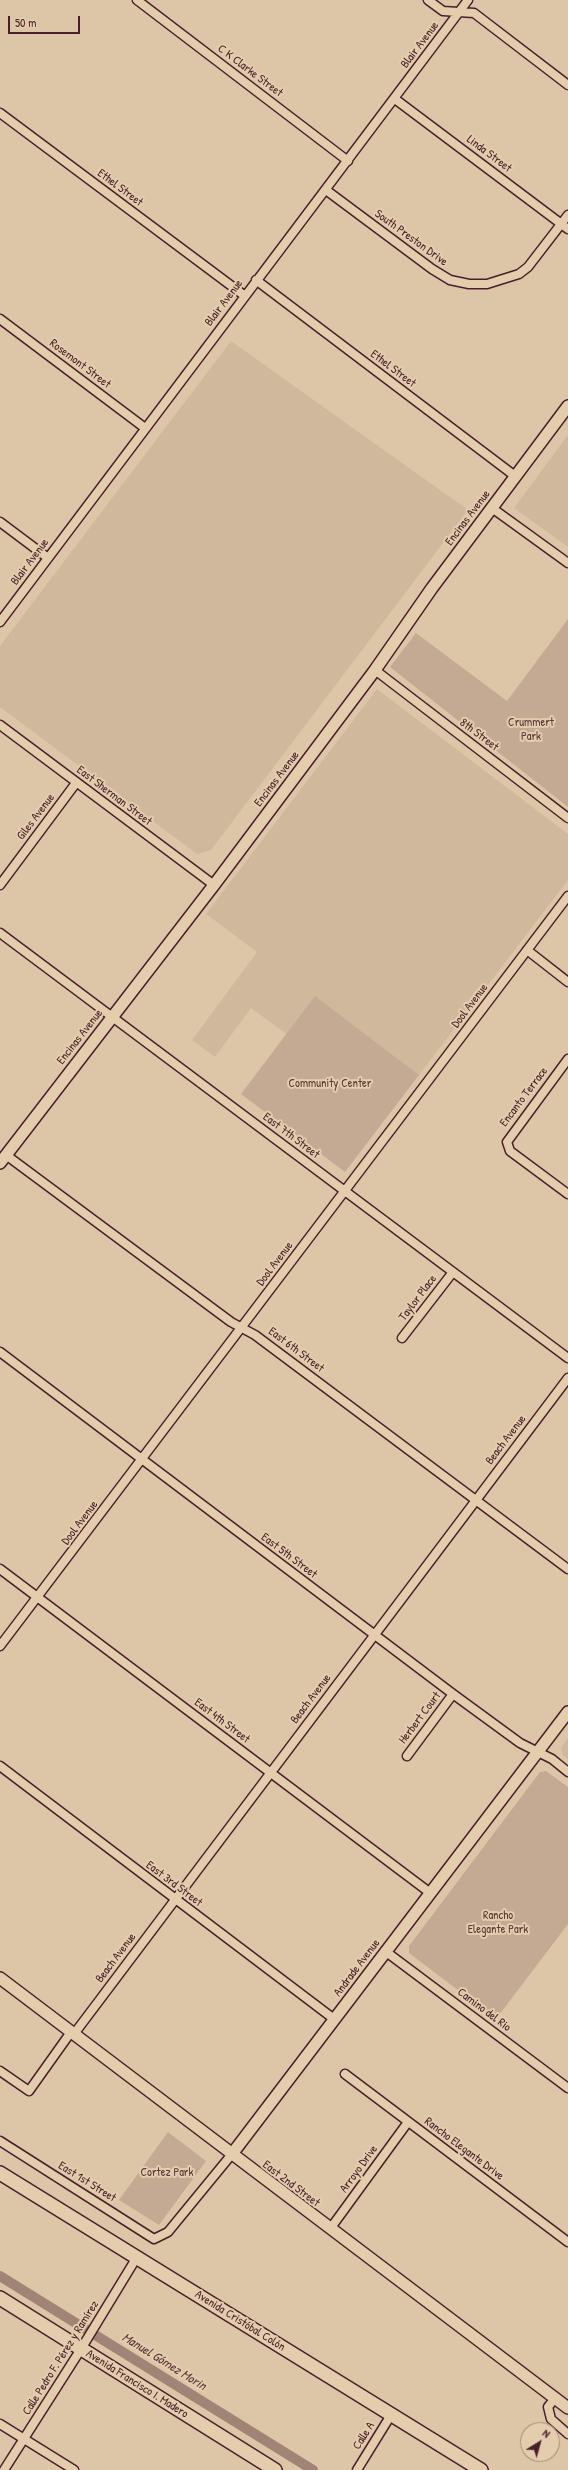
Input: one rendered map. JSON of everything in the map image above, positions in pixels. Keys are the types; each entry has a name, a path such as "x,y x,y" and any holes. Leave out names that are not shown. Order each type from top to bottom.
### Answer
{"main road":[{"name":"Avenida Cristóbal Colón","path":"0,2173 481,2470"},
{"name":"Avenida Francisco I. Madero","path":"0,2298 275,2470"}],"street":[{"name":"C K Clarke Street","path":"137,0 348,161"},
{"path":"428,0 443,11 474,13 568,85"},
{"name":"Blair Avenue","path":"0,622 468,0"},
{"name":"Linda Street","path":"395,99 565,226"},
{"name":"Ethel Street","path":"0,113 244,296"},
{"name":"South Preston Drive","path":"326,190 432,269 450,280 469,284 487,284 518,274 528,267 565,226 568,215"},
{"name":"Ethel Street","path":"256,280 515,476"},
{"name":"Rosemont Street","path":"0,318 145,428"},
{"name":"Encinas Avenue","path":"3,1159 214,885 375,670 432,588 568,406"},
{"path":"492,508 568,564"},
{"path":"0,522 48,558"},
{"name":"8th Street","path":"375,670 568,818"},
{"name":"East Sherman Street","path":"0,725 214,885"},
{"name":"Giles Avenue","path":"0,885 76,783"},
{"name":"Dool Avenue","path":"0,1646 346,1192 568,896"},
{"name":"East 7th Street","path":"0,933 568,1358"},
{"path":"527,950 568,982"},
{"name":"Encanto Terrace","path":"568,1059 509,1137 507,1142 510,1151 568,1194"},
{"name":"East 6th Street","path":"3,1159 231,1322 255,1334 568,1569"},
{"name":"Taylor Place","path":"402,1338 453,1272"},
{"name":"East 5th Street","path":"0,1352 374,1636 520,1744 537,1752 568,1772"},
{"name":"Beach Avenue","path":"0,2071 29,2091 568,1378"},
{"name":"East 4th Street","path":"0,1568 429,1892"},
{"name":"Herbert Court","path":"407,1756 453,1694"},
{"name":"Andrade Avenue","path":"163,2236 232,2154 429,1892 568,1712"},
{"name":"East 3rd Street","path":"0,1766 334,2019"},
{"name":"Camino del Rio","path":"385,1951 567,2086"},
{"name":"East 2nd Street","path":"0,1978 568,2408"},
{"name":"Rancho Elegante Drive","path":"345,2074 568,2242"},
{"name":"Arroyo Drive","path":"330,2229 408,2122"},
{"name":"East 1st Street","path":"0,2141 154,2239 163,2236"},
{"name":"Calle Pedro F. Pérez y Ramírez","path":"4,2470 81,2349 136,2257"},
{"path":"555,2398 548,2407 551,2419 568,2434"},
{"name":"Calle A","path":"357,2470 392,2414"},
{"path":"0,2424 74,2470"}],"shaded area":[{"path":"231,341 468,510 211,850 197,854 0,707 0,646"},
{"path":"568,435 568,547 514,508"},
{"path":"377,689 568,834 568,880 419,1075 317,998 289,1036 251,1008 215,1057 192,1040 257,952 206,914"},
{"path":"568,1738 568,1759 563,1755 561,1748"}],"green space":[{"name":"Crummert Park","path":"568,619 568,807 390,667 416,633 507,701"},
{"name":"Community Center","path":"315,996 419,1075 345,1172 241,1094"},
{"name":"Rancho Elegante Park","path":"546,1771 568,1787 568,1924 496,2019 409,1953 409,1946 540,1772"},
{"name":"Cortez Park","path":"168,2132 206,2161 159,2225 119,2200"}],"waterway":[{"name":"Manuel Gómez Morin","path":"0,2276 313,2470"}]}
